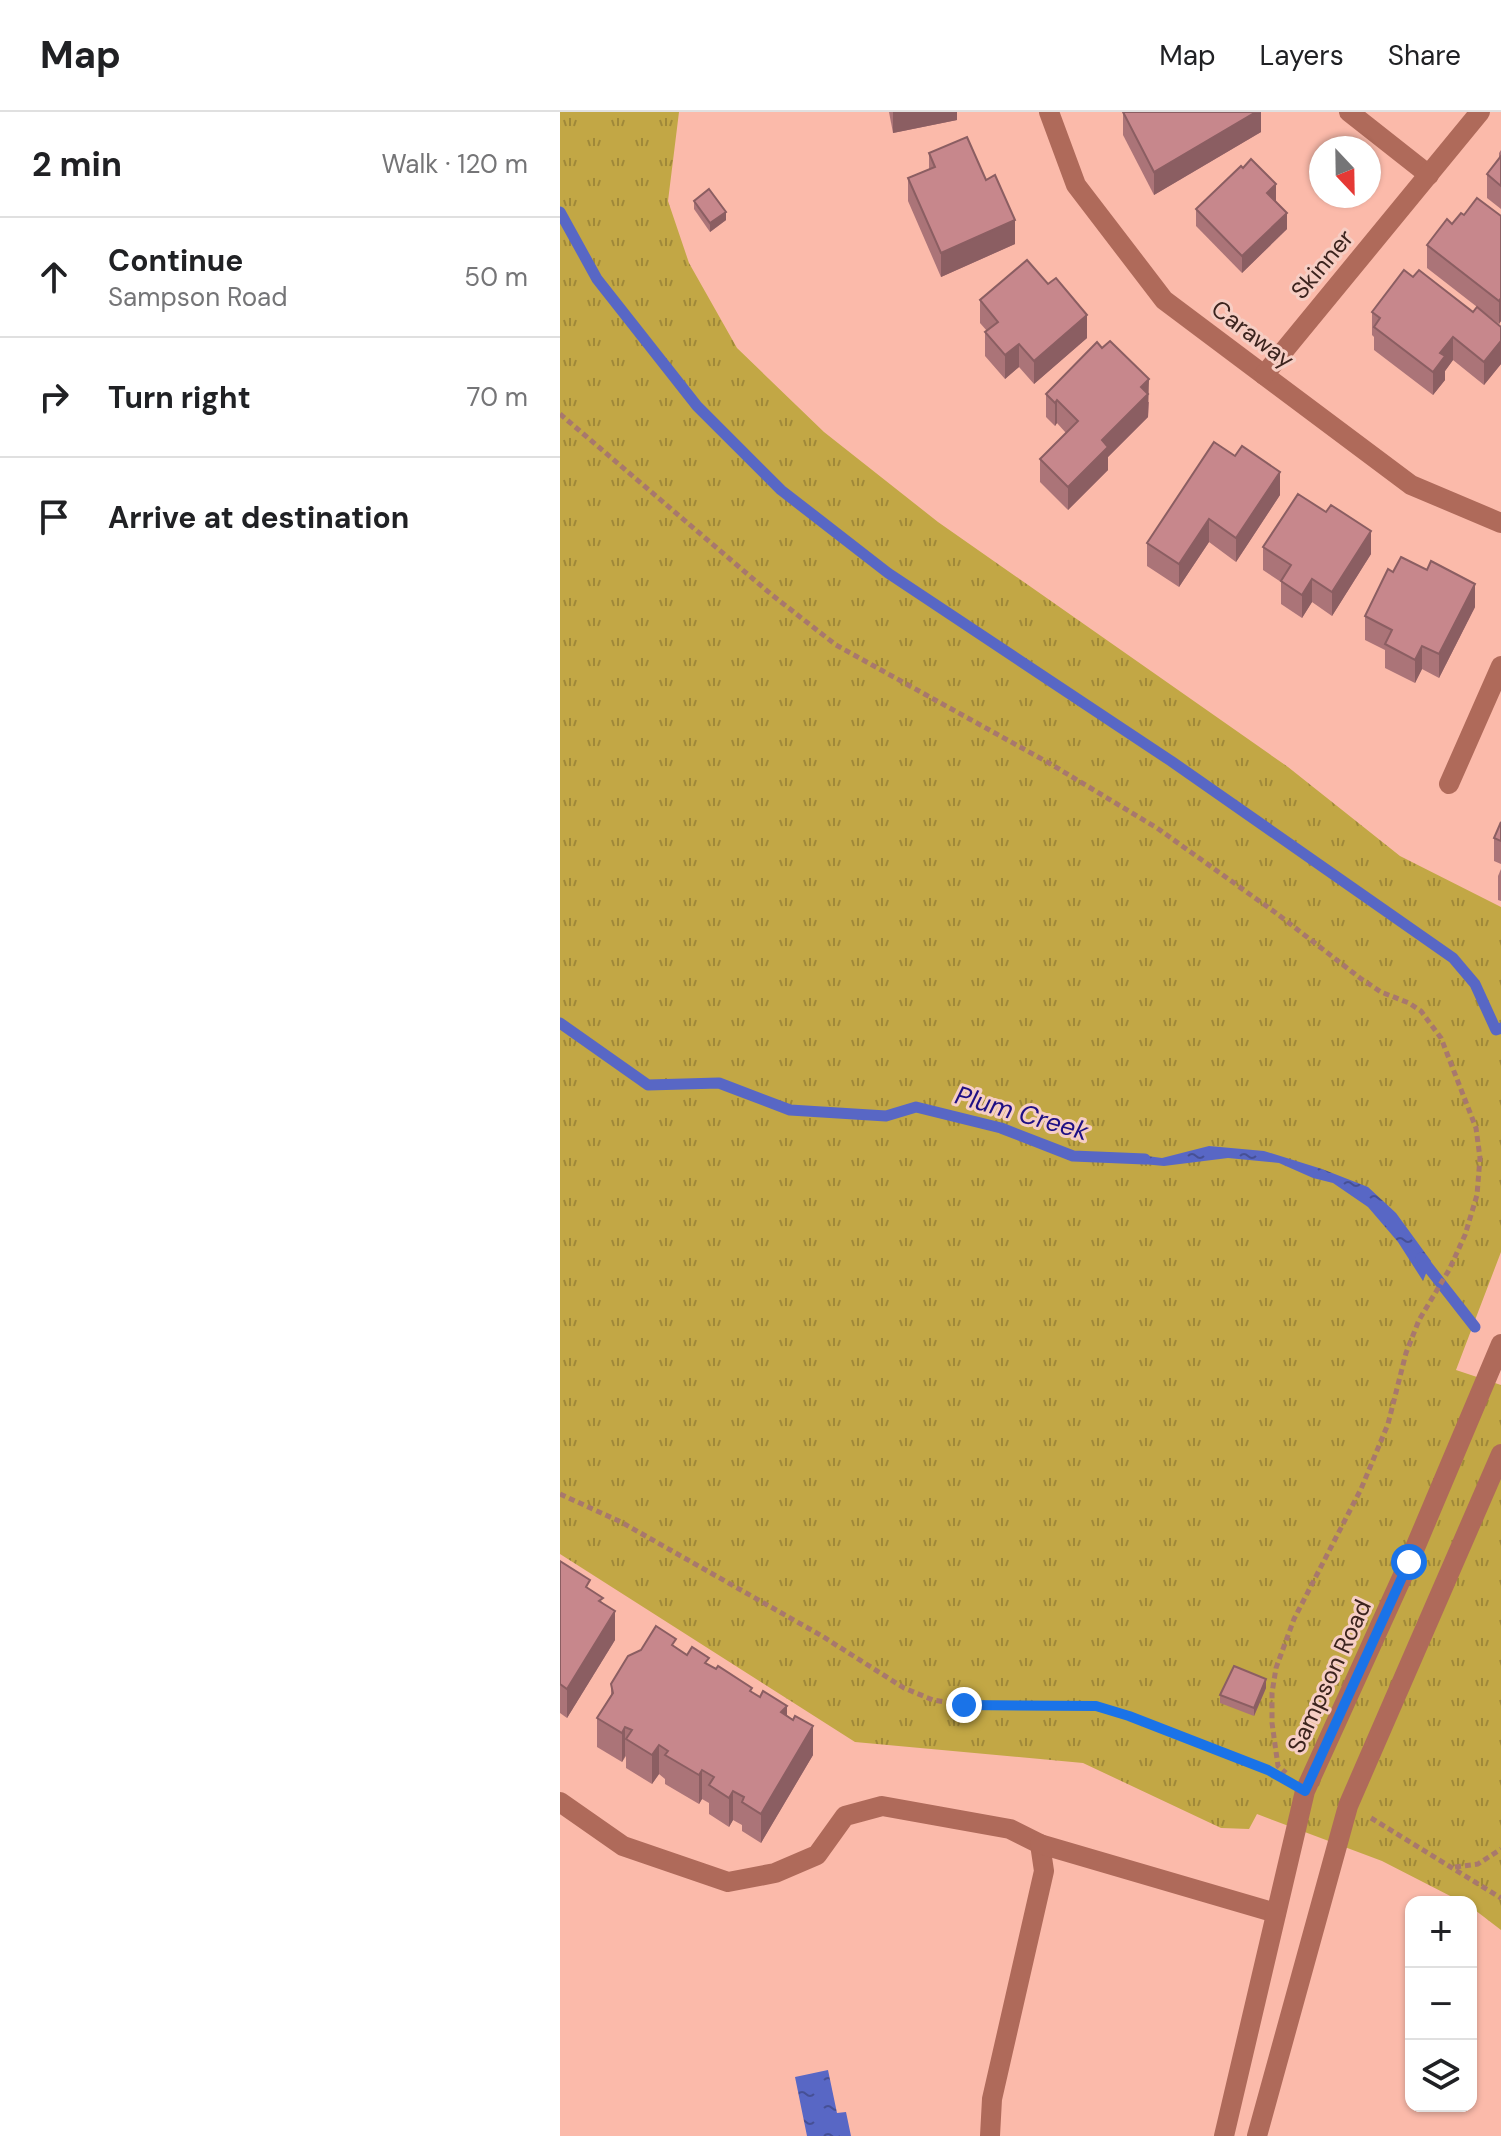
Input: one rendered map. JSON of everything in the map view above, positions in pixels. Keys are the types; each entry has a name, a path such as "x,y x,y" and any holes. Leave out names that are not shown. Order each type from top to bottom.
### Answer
{"street":[{"name":"Caraway","path":"1049,112 1076,185 1164,300 1411,485 1501,523"},
{"path":"1349,112 1429,175"},
{"name":"Skinner","path":"1264,375 1480,112"},
{"path":"1449,784 1501,666"},
{"name":"Sampson Road","path":"1224,2136 1305,1791 1409,1562 1501,1344"},
{"path":"1257,2136 1348,1806 1501,1454"},
{"path":"560,1802 623,1846 728,1882 775,1873 817,1855 845,1816 882,1806 1010,1829 1040,1844 1276,1913"},
{"path":"990,2136 992,2099 1044,1871 1040,1844"}],"path":[{"path":"560,414 772,595 836,645 1049,763 1157,828 1360,978 1421,1011 1441,1038 1479,1142 1477,1195 1465,1235 1449,1270 1430,1299"},
{"path":"560,1494 621,1522 822,1636 904,1688 933,1700 964,1705 1096,1706 1268,1770 1305,1791"},
{"path":"1455,1867 1478,1864 1501,1849"}],"green space":[{"path":"560,112 679,112 668,201 689,263 737,348 824,432 938,522 1288,767 1400,856 1501,907 1501,1252 1456,1370 1501,1385 1501,1930 1477,1912 1477,1896 1450,1896 1382,1861 1257,1814 1249,1829 1221,1828 1083,1763 855,1742 560,1554"}],"water":[{"path":"1209,1146 1264,1151 1368,1187 1396,1213 1431,1261 1423,1281 1398,1242 1368,1207 1333,1183 1279,1163 1228,1158 1164,1166 1132,1163 1132,1154 1162,1158"},
{"path":"828,2070 837,2113 846,2112 851,2136 807,2136 795,2077"}],"building":[{"path":"1123,112 1256,112 1154,172"},
{"path":"967,137 986,180 995,175 1015,220 941,253 908,178 935,167 929,153"},
{"path":"1501,156 1501,186 1487,174"},
{"path":"1251,159 1276,184 1267,193 1287,213 1242,256 1196,209"},
{"path":"709,189 726,212 710,223 694,201"},
{"path":"1477,198 1501,216 1499,301 1427,245 1447,219 1452,224 1461,213 1464,215"},
{"path":"1027,260 1048,284 1056,278 1087,315 1034,361 1019,344 1005,355 985,332 998,322 980,300"},
{"path":"1404,270 1413,277 1419,270 1473,312 1477,307 1501,327 1501,341 1484,362 1453,337 1440,353 1445,356 1433,372 1374,327 1380,318 1372,312"},
{"path":"1110,341 1149,379 1141,387 1148,394 1102,440 1108,447 1068,487 1040,459 1078,421 1057,400 1055,403 1046,394 1097,342 1102,348"},
{"path":"1214,442 1235,456 1242,446 1280,472 1236,538 1209,519 1179,564 1147,543"},
{"path":"1298,494 1326,512 1331,505 1371,531 1332,592 1312,579 1302,595 1281,581 1291,565 1263,547"},
{"path":"1401,557 1427,570 1431,561 1475,584 1439,654 1422,646 1415,660 1385,644 1392,630 1365,616 1388,569 1393,572"},
{"path":"1501,822 1501,841 1494,838"},
{"path":"560,1561 590,1580 586,1587 603,1598 599,1601 615,1611 567,1689 560,1684"},
{"path":"656,1626 676,1639 672,1645 687,1655 692,1647 709,1658 705,1663 716,1669 718,1666 752,1688 750,1691 760,1697 763,1691 787,1706 781,1712 793,1720 795,1716 813,1726 761,1814 742,1802 744,1797 733,1791 729,1798 709,1785 714,1777 702,1770 699,1775 665,1755 668,1751 659,1745 652,1755 626,1739 632,1730 625,1727 622,1733 597,1718 613,1693 611,1684 628,1656 641,1650"},
{"path":"1234,1666 1266,1679 1254,1708 1220,1695"}],"waterway":[{"path":"560,212 597,279 697,406 781,490 888,573 1171,761 1453,958 1475,984 1496,1030 1501,1028"},
{"name":"Plum Creek","path":"560,1023 648,1085 719,1083 790,1110 886,1116 916,1107 1001,1128 1073,1156 1145,1159"},
{"name":"Plum Creek","path":"1421,1258 1475,1327"}],"route":[{"path":"964,1705 1096,1706 1268,1770 1305,1791 1409,1562"}]}
